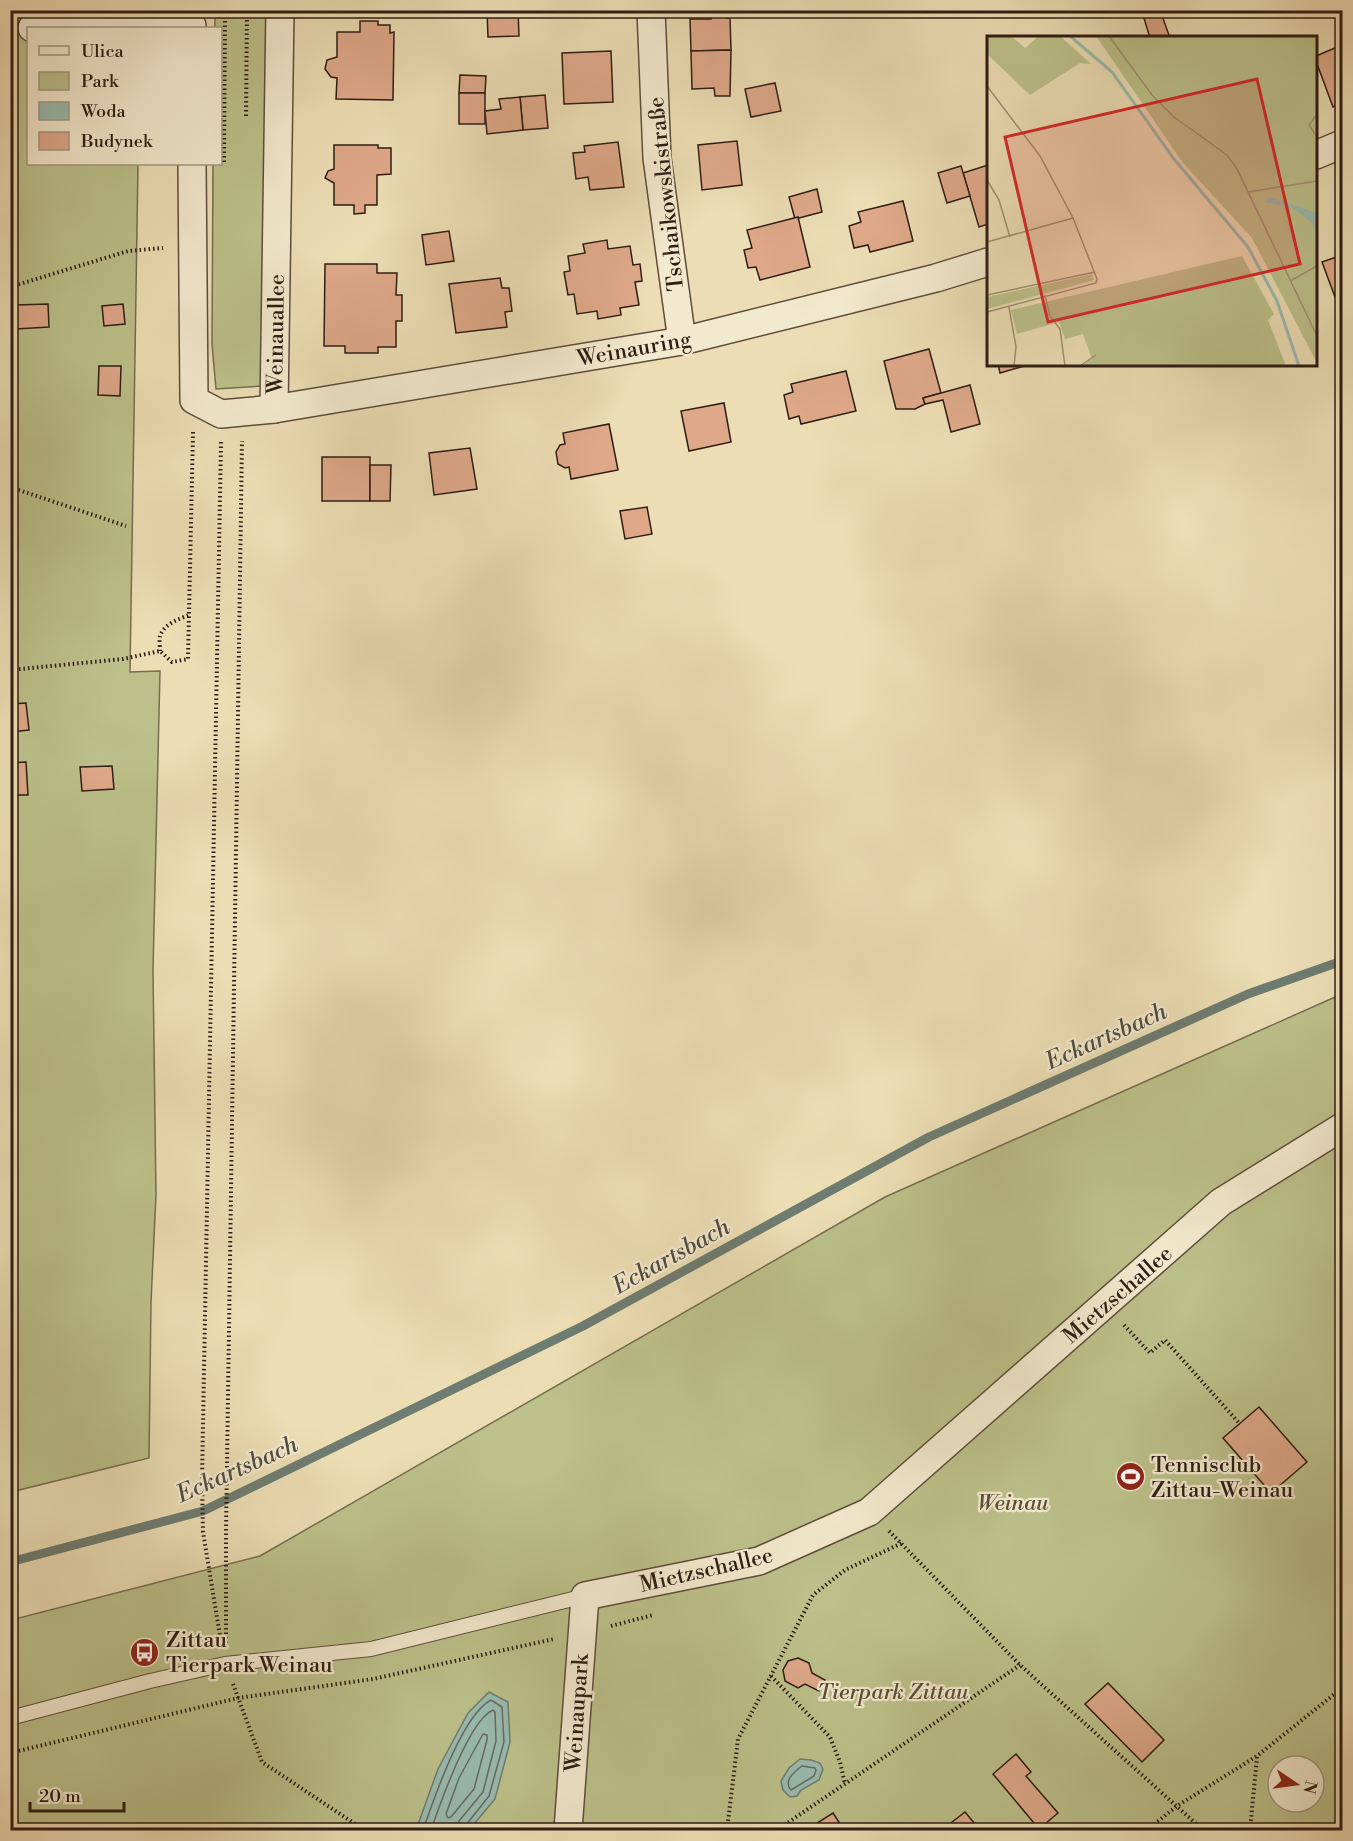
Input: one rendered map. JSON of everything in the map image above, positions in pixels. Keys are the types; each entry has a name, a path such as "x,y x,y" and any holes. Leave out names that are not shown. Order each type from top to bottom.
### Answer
{"street":[{"name":"Weinauallee","path":"232,414 274,409 280,10"},
{"name":"Tschaikowskistraße","path":"651,10 657,158 682,341"},
{"path":"36,27 192,22"},
{"path":"10,36 27,30"},
{"path":"1317,155 1342,144"},
{"path":"192,165 194,400 232,414"},
{"name":"Weinauring","path":"274,409 682,341 987,262"},
{"name":"Mietzschallee","path":"585,1596 759,1561 869,1512 1221,1202 1342,1127"},
{"name":"Weinaupark","path":"568,1830 585,1596"}],"lane":[{"name":"Mietzschallee","path":"10,1718 225,1664 371,1649 585,1596"}],"path":[{"path":"224,165 225,10"},
{"path":"10,287 128,251 191,245"},
{"path":"189,615 175,620 160,635 160,651 172,662 188,659 194,400"},
{"path":"232,414 202,1480 203,1532 225,1664 261,1762 364,1830"},
{"path":"225,1664 232,414"},
{"path":"10,487 126,526"},
{"path":"10,670 123,659 160,651"},
{"path":"1123,1324 1150,1353 1165,1340 1240,1424"},
{"path":"869,1512 1020,1665 1203,1830"},
{"path":"727,1830 738,1739 813,1595 844,1570 902,1543"},
{"path":"10,1753 238,1698 373,1679 582,1633"},
{"path":"777,1830 1020,1665"},
{"path":"771,1677 830,1737 846,1784"},
{"path":"1147,1830 1177,1806 1257,1756 1342,1688"},
{"path":"1250,1830 1257,1756"}],"green space":[{"path":"10,11 140,11 140,27 27,27 27,165 138,165 130,672 160,671 153,970 156,1195 151,1302 149,1458 11,1492"},
{"path":"215,11 269,11 263,386 216,389 212,344 213,165 222,165 222,27 215,27"},
{"name":"Weinau","path":"1342,994 1342,1830 11,1830 11,1620 260,1556 885,1197"}],"water":[{"path":"489,1692 508,1702 510,1742 495,1799 469,1830 416,1830 438,1769 468,1713"},
{"path":"800,1759 820,1763 823,1769 819,1780 801,1790 797,1796 790,1797 783,1790 781,1781 789,1768"}],"building":[{"path":"487,10 518,10 519,36 488,37"},
{"path":"710,10 726,10 726,18 730,18 731,50 691,51 690,19 711,19"},
{"path":"1160,10 1169,36 1149,36 1143,15"},
{"path":"360,21 378,21 378,25 390,25 390,33 394,32 393,100 336,99 337,78 331,77 325,69 327,60 337,57 337,32 360,32"},
{"path":"1342,45 1342,103 1333,107 1317,64 1317,56"},
{"path":"731,50 730,96 715,96 714,88 692,89 691,51"},
{"path":"611,51 613,102 564,104 562,53"},
{"path":"460,75 486,76 485,93 459,93"},
{"path":"775,83 781,111 751,117 745,89"},
{"path":"459,93 485,93 485,124 459,124"},
{"path":"545,95 548,128 523,130 520,97"},
{"path":"520,97 523,130 487,134 485,111 501,109 499,99"},
{"path":"737,141 742,185 702,190 698,145"},
{"path":"618,142 624,187 590,190 588,177 576,179 573,153 585,152 584,146"},
{"path":"334,145 378,145 378,148 391,148 391,174 377,175 377,205 365,205 365,213 354,214 354,205 334,205 334,183 325,178 328,171 334,169"},
{"path":"987,165 987,224 979,227 963,173"},
{"path":"961,166 970,196 947,203 938,173"},
{"path":"817,189 822,212 795,219 789,197"},
{"path":"903,201 913,241 870,252 868,245 854,248 849,226 861,222 858,212"},
{"path":"798,217 810,267 760,280 756,267 748,268 744,250 752,248 747,230"},
{"path":"449,231 454,261 426,265 422,235"},
{"path":"607,240 608,249 630,246 633,265 640,264 642,281 635,282 639,305 620,308 621,315 598,319 597,311 577,314 574,294 568,295 564,272 570,271 568,256 585,253 583,244"},
{"path":"1342,255 1342,294 1335,297 1322,262"},
{"path":"325,264 377,264 377,273 397,273 396,295 402,295 402,321 396,321 396,347 378,347 378,353 345,353 345,346 324,346"},
{"path":"500,278 502,288 509,288 512,311 505,312 507,327 456,333 449,284"},
{"path":"48,304 49,327 16,329 15,305"},
{"path":"123,304 125,324 104,326 102,306"},
{"path":"929,349 941,393 923,398 925,404 915,409 896,409 884,361"},
{"path":"99,366 121,366 120,396 98,395"},
{"path":"998,366 1024,366 1000,373"},
{"path":"846,371 856,411 801,424 799,416 789,419 784,395 793,392 791,384"},
{"path":"970,385 980,424 951,432 943,400 925,404 923,398"},
{"path":"724,403 731,442 689,451 681,411"},
{"path":"609,424 618,470 571,479 569,467 565,468 558,464 556,452 560,445 565,444 563,433"},
{"path":"470,448 477,489 434,495 429,453"},
{"path":"322,457 370,457 370,501 322,501"},
{"path":"370,465 391,465 390,501 370,501"},
{"path":"647,507 652,534 625,539 620,511"},
{"path":"10,623 14,623 15,651 10,651"},
{"path":"26,703 29,730 10,732 10,704"},
{"path":"26,762 28,795 10,795 10,763"},
{"path":"112,766 114,789 82,791 80,767"},
{"path":"1259,1407 1307,1462 1271,1493 1223,1438"},
{"path":"798,1658 809,1663 812,1673 825,1680 819,1691 805,1684 798,1688 785,1681 783,1670 788,1661"},
{"path":"1108,1683 1164,1740 1142,1762 1085,1704"},
{"path":"1016,1754 1031,1772 1026,1776 1058,1813 1039,1829 993,1774"},
{"path":"965,1812 980,1830 942,1830"},
{"path":"833,1813 844,1830 806,1830"}],"waterway":[{"name":"Eckartsbach","path":"10,1562 203,1511 583,1326 929,1137 1248,994 1342,961"}],"place":[{"name":"Tennisclub Zittau-Weinau","path":"1130,1477"},
{"name":"Zittau Tierpark Weinau","path":"145,1652"}],"park label":[{"name":"Tierpark Zittau","path":"893,1691"}]}
